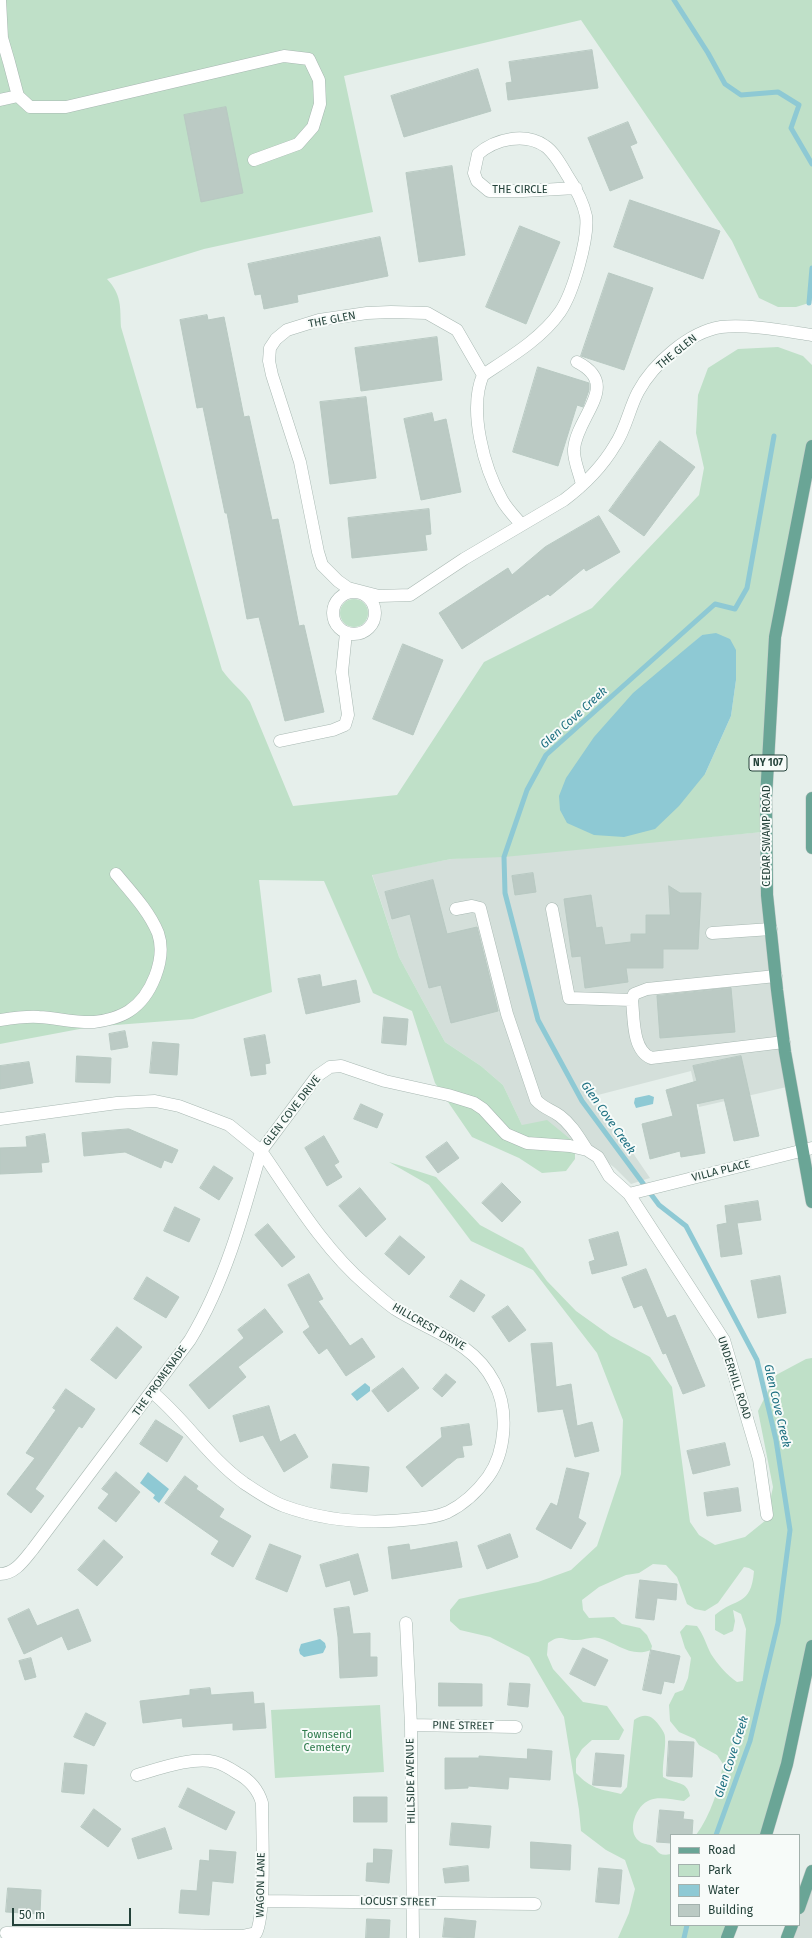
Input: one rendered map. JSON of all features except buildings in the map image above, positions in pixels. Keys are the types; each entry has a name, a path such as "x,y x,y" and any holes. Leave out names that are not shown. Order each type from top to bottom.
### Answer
{"main road":[{"name":"CEDAR SWAMP ROAD","path":"812,446 775,637 766,798 767,895 776,976 784,1042 808,1149 812,1202"},
{"path":"812,798 812,848"},
{"path":"766,1834 787,1764 812,1646"},
{"path":"800,1905 812,1871"},
{"path":"727,1938 732,1926"},
{"path":"787,1938 792,1926"}],"street":[{"path":"0,0 4,63 18,96 30,107 66,107 284,56 309,58 319,80 320,104 313,127 298,144 254,160"},
{"path":"0,100 18,96"},
{"name":"THE CIRCLE","path":"483,375 536,337 560,312 569,294 582,255 586,215 576,188 546,146 535,140 507,139 486,147 478,154 474,173 477,181 489,191 576,188"},
{"name":"THE GLEN","path":"483,375 457,330 427,313 367,313 319,320 287,330 270,348 269,361 272,375 300,462 322,565 338,581 348,588 379,596 410,595 521,524 564,500 582,485 604,463 617,444 638,392 658,363 695,335 722,327 760,328 812,334"},
{"path":"577,362 593,373 598,381 596,394 589,412 582,423 574,449 582,485"},
{"path":"483,375 478,387 476,407 484,452 500,496 521,524"},
{"name":"THE GLEN","path":"353,592 360,592 372,601 376,614 374,620 371,626 360,634 346,633 335,624 333,609 340,597 353,592"},
{"path":"280,741 333,730 344,725 348,714 342,672 346,633"},
{"path":"0,1020 38,1016 94,1022 128,1012 140,1001 152,984 160,959 158,934 139,901 116,874"},
{"path":"456,909 472,906 480,908 507,1014 536,1100 543,1108 559,1115 573,1128 587,1150"},
{"path":"552,909 569,998 632,1000"},
{"path":"712,933 771,929"},
{"path":"776,976 647,989 634,994 632,1000 639,1046 646,1056 651,1058 784,1042"},
{"name":"GLEN COVE DRIVE","path":"0,1118 117,1103 155,1101 179,1106 229,1124 261,1150 275,1134 317,1076 330,1067 341,1066 385,1080 448,1095 474,1103 483,1109 506,1134 527,1143 570,1146 587,1150 598,1157 609,1176 633,1193"},
{"name":"VILLA PLACE","path":"633,1193 808,1149"},
{"name":"THE PROMENADE","path":"0,1574 11,1572 22,1563 190,1340 208,1310 241,1222 261,1150"},
{"name":"HILLCREST DRIVE","path":"152,1392 171,1406 216,1457 242,1482 281,1505 312,1515 367,1522 396,1522 435,1517 447,1513 467,1501 480,1488 493,1470 501,1448 504,1413 495,1383 484,1365 472,1352 458,1342 395,1308 364,1283 315,1231 261,1150"},
{"name":"UNDERHILL ROAD","path":"633,1193 724,1340 759,1458 767,1515"},
{"name":"HILLSIDE AVENUE","path":"406,1623 411,1725 413,1938"},
{"name":"PINE STREET","path":"411,1725 516,1727"},
{"name":"WAGON LANE","path":"6,1932 250,1935 256,1933 259,1928 261,1901 262,1803 259,1792 247,1779 221,1764 202,1760 159,1768 137,1776"},
{"name":"LOCUST STREET","path":"261,1901 535,1904"}],"shaded area":[{"path":"763,832 791,1086 699,1107 691,1071 594,1096 650,1178 631,1184 615,1168 595,1153 522,1125 503,1085 481,1066 445,1042 399,957 372,874 451,859"},
{"path":"812,1871 812,1938 787,1938 792,1926 800,1926 800,1905"}],"green space":[{"path":"0,0 812,0 812,300 809,303 796,307 778,307 759,298 732,241 581,20 344,76 373,212 204,249 107,279 118,296 121,327 222,670 250,702 293,806 397,795 484,662 592,608 699,495 704,468 696,433 698,395 708,368 738,349 778,347 803,356 812,365 812,446 775,637 763,832 504,857 451,859 372,875 399,957 445,1042 481,1066 503,1085 522,1125 547,1120 575,1143 575,1159 566,1171 542,1173 519,1158 472,1137 435,1083 412,1011 373,993 324,881 259,880 272,992 193,1019 90,1027 0,1044","holes":["702,635 736,680 731,716 705,774 683,652"]},
{"path":"354,599 364,603 368,613 364,623 354,627 344,623 340,613 344,603"},
{"path":"389,1162 436,1177 480,1225 523,1248 547,1281 576,1311 611,1336 650,1357 672,1387 690,1522 699,1535 715,1545 745,1537 766,1520 773,1487 758,1411 776,1375 806,1359 812,1358 812,1645 766,1834 697,1834 706,1819 714,1801 723,1764 717,1755 699,1745 695,1739 679,1732 670,1721 669,1705 675,1693 683,1690 688,1678 691,1658 685,1648 680,1632 686,1625 697,1626 711,1654 720,1666 737,1682 743,1681 746,1629 741,1614 733,1610 735,1621 733,1631 724,1635 715,1630 715,1615 746,1596 750,1591 754,1571 744,1567 718,1603 705,1611 695,1609 687,1604 677,1577 666,1565 653,1564 639,1573 626,1575 599,1587 582,1600 583,1610 589,1618 614,1617 622,1624 640,1628 647,1635 652,1646 651,1650 644,1652 631,1651 606,1640 596,1638 573,1640 556,1638 548,1643 547,1655 553,1669 583,1702 607,1706 624,1730 619,1740 592,1740 582,1749 576,1759 576,1773 586,1782 596,1788 621,1794 627,1787 634,1720 642,1716 649,1716 662,1730 665,1735 663,1777 684,1785 689,1791 690,1796 684,1801 658,1798 645,1803 634,1819 633,1831 635,1837 640,1842 650,1845 660,1854 670,1854 670,1926 732,1926 726,1938 618,1938 629,1913 635,1889 625,1860 606,1850 581,1831 564,1717 529,1657 490,1637 460,1630 450,1621 450,1610 459,1599 538,1582 571,1570 597,1546 621,1474 623,1420 597,1353 533,1270 471,1241 429,1185"},
{"name":"Townsend Cemetery","path":"380,1705 384,1772 275,1778 271,1710"}],"water":[{"path":"716,633 730,639 736,650 736,680 731,716 705,774 679,806 655,829 624,837 594,835 567,823 560,810 559,796 566,778 594,737 633,693 702,635"},
{"path":"649,1095 654,1097 653,1104 636,1108 634,1103 635,1098"},
{"path":"365,1383 370,1387 370,1391 357,1401 351,1394"},
{"path":"148,1472 169,1489 159,1503 153,1498 155,1495 140,1483"},
{"path":"320,1639 325,1643 326,1647 323,1653 304,1657 300,1654 299,1650 301,1644"}],"waterway":[{"name":"Glen Cove Creek","path":"674,0 708,53 725,84 741,95 778,92 799,105 791,128 812,164"},
{"name":"Glen Cove Creek","path":"809,303 812,268"},
{"name":"Glen Cove Creek","path":"716,1834 750,1741 778,1623 790,1530 776,1440 757,1360 686,1226 659,1205 582,1101 538,1020 505,893 504,857 527,790 546,755 715,604 735,609 747,588 774,436"},
{"name":"Glen Cove Creek","path":"684,1938 687,1926"}]}
